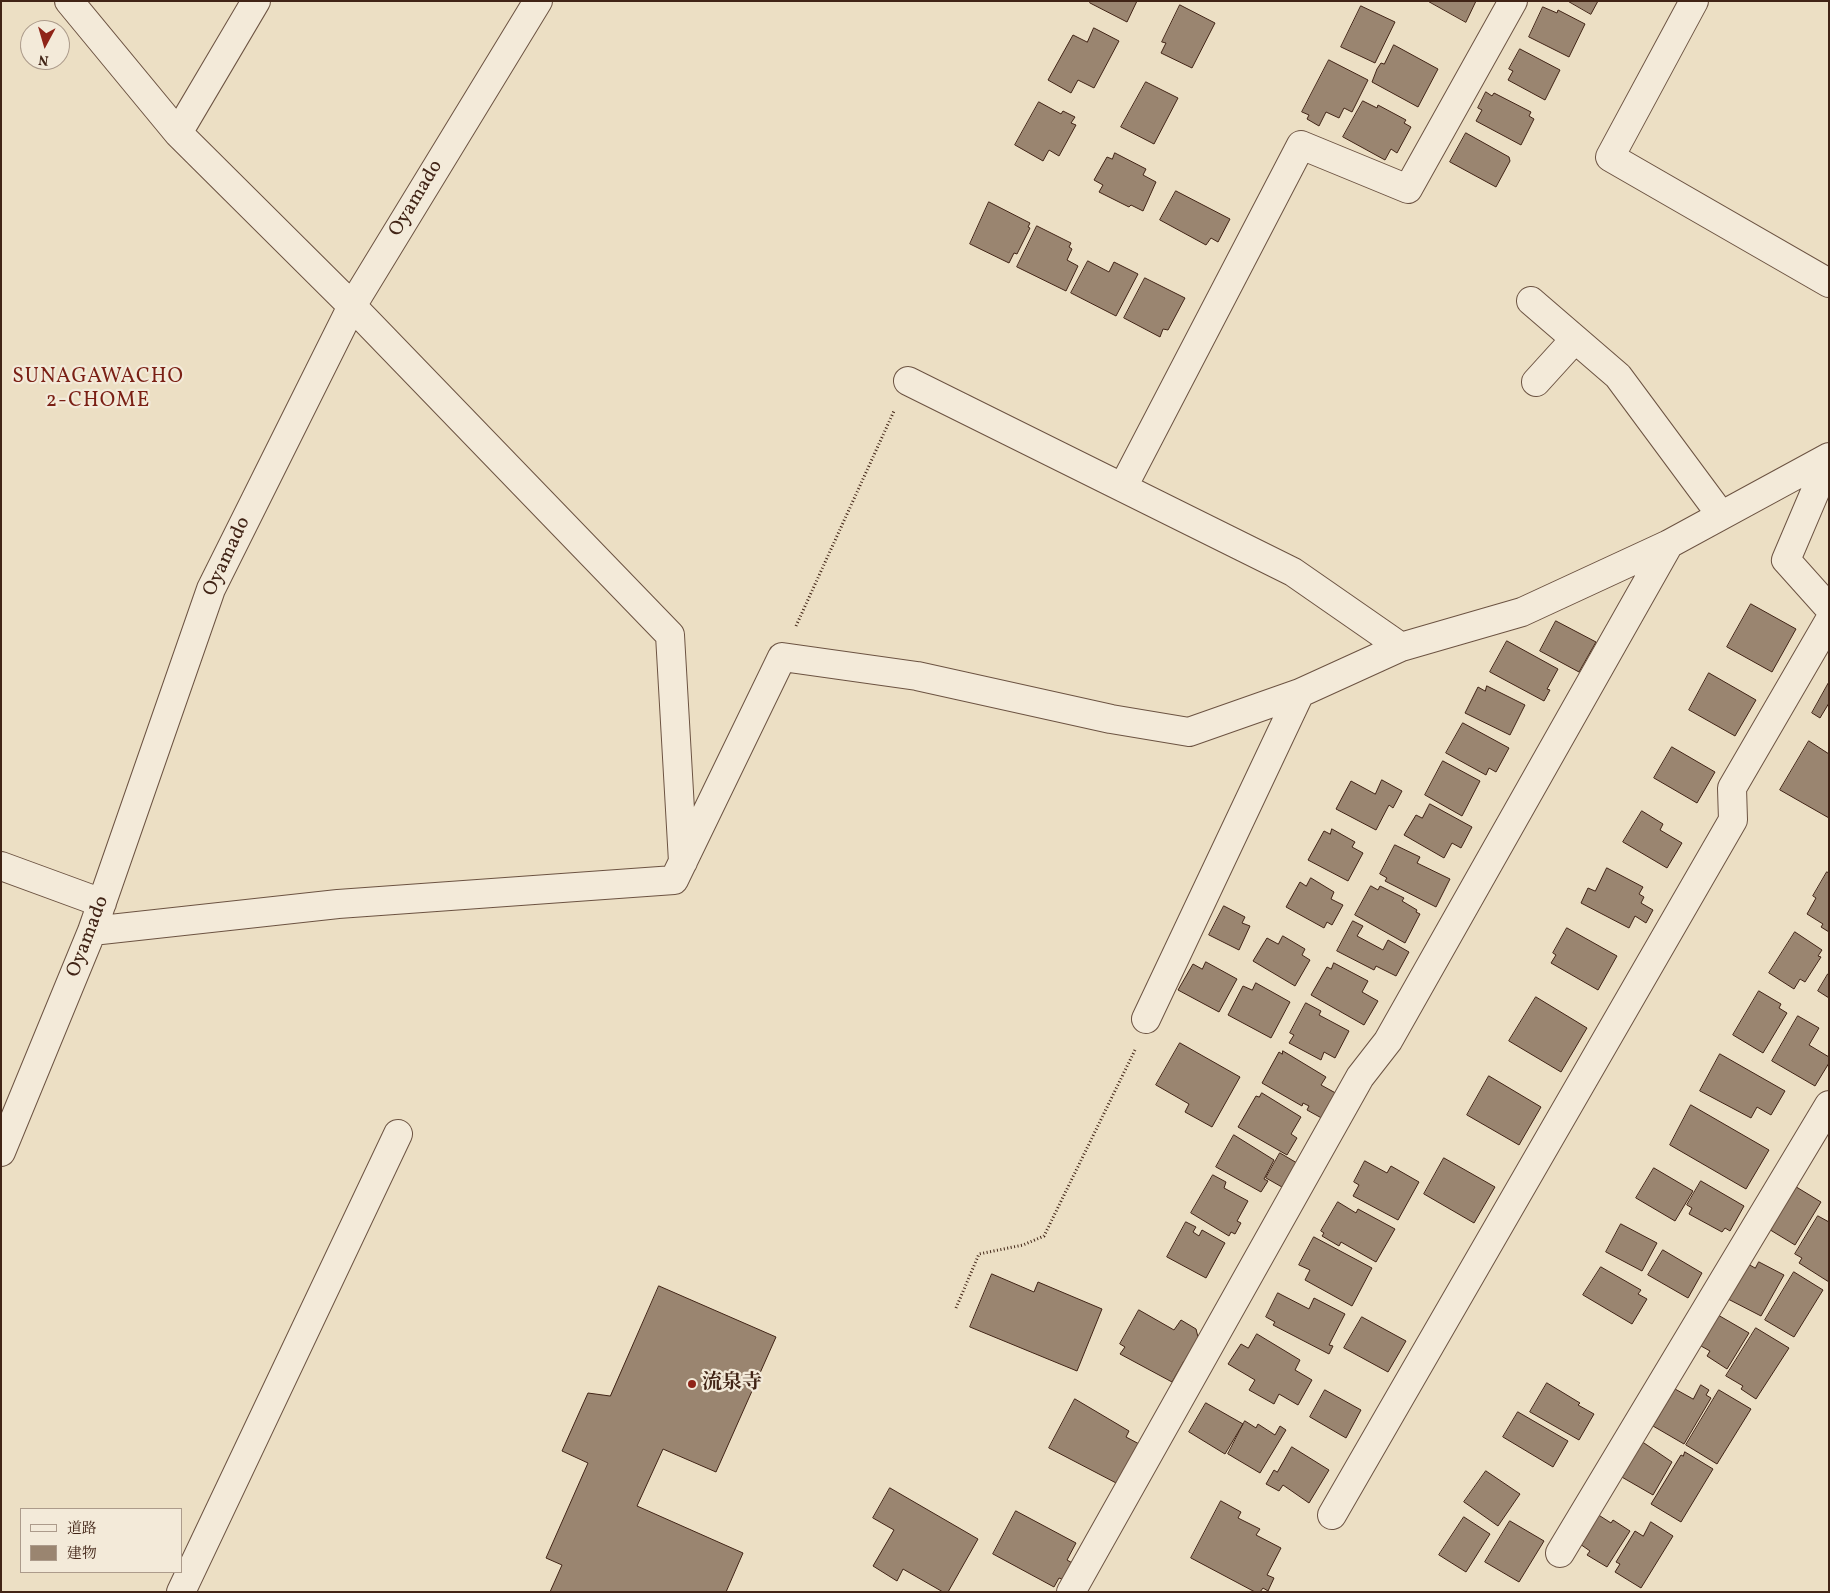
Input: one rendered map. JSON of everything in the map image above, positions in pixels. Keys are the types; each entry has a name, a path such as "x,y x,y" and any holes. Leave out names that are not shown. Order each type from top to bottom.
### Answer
{"street":[{"path":"69,1 178,132 352,306 670,635 683,863"},
{"path":"178,132 256,1"},
{"name":"Oyamado","path":"4,1140 92,931 212,589 352,306 538,1"},
{"path":"1123,488 1301,145 1408,189 1513,1"},
{"path":"1694,1 1610,157 1829,283"},
{"path":"1531,301 1618,376 1722,515"},
{"path":"1536,382 1575,339"},
{"path":"908,381 1293,572 1401,647"},
{"path":"92,931 338,904 674,880 782,657 917,676 1111,719 1189,732 1300,693 1401,647 1522,612 1669,544 1829,458"},
{"path":"1829,458 1786,560 1829,608"},
{"path":"1072,1592 1360,1077 1388,1041 1669,544"},
{"path":"1332,1514 1733,820 1732,788 1829,621"},
{"path":"1146,1019 1300,693"},
{"path":"1,866 102,903"},
{"path":"1560,1553 1829,1105"},
{"path":"181,1592 398,1134"}],"path":[{"path":"782,657 908,381"},
{"path":"956,1308 979,1254 1023,1245 1044,1236 1143,1034 1146,1019"}],"building":[{"path":"1091,1 1137,1 1127,22 1090,3"},
{"path":"1428,1 1476,1 1466,22"},
{"path":"1568,1 1598,1 1591,14"},
{"path":"1180,5 1215,23 1192,68 1161,53 1166,43 1162,42"},
{"path":"1361,6 1395,22 1375,63 1341,47"},
{"path":"1543,7 1557,13 1558,10 1585,24 1569,57 1529,37"},
{"path":"1094,28 1119,41 1094,88 1078,80 1071,93 1048,80 1073,35 1087,42"},
{"path":"1394,45 1438,69 1418,107 1372,82 1377,69 1381,63 1384,64"},
{"path":"1520,49 1560,70 1545,100 1508,80 1513,71 1509,69"},
{"path":"1329,60 1368,80 1352,112 1344,108 1339,118 1326,112 1319,126 1307,119 1309,115 1302,112"},
{"path":"1146,82 1178,98 1154,144 1121,127"},
{"path":"1486,92 1492,96 1494,93 1531,112 1529,116 1534,119 1521,145 1476,121 1482,110 1478,108"},
{"path":"1363,101 1377,108 1378,105 1406,120 1404,123 1411,127 1397,153 1391,149 1385,160 1343,137"},
{"path":"1039,102 1061,114 1063,111 1075,117 1071,123 1076,125 1059,156 1049,150 1043,161 1015,145"},
{"path":"1466,133 1509,157 1510,161 1496,187 1450,162"},
{"path":"1115,153 1146,169 1143,175 1156,182 1143,211 1131,205 1129,207 1099,192 1103,185 1094,180 1107,157 1112,159"},
{"path":"1176,191 1230,219 1218,242 1211,238 1206,245 1160,220"},
{"path":"989,202 1030,223 1028,227 1030,228 1017,254 1014,253 1009,263 970,244"},
{"path":"1037,226 1071,243 1069,247 1072,249 1067,260 1078,266 1066,291 1017,267"},
{"path":"1088,261 1109,272 1114,262 1138,274 1116,316 1071,293"},
{"path":"1145,278 1185,298 1168,330 1163,329 1160,337 1124,318"},
{"path":"1751,604 1796,629 1772,672 1727,647"},
{"path":"1556,621 1596,642 1579,672 1540,651"},
{"path":"1507,641 1558,669 1547,689 1550,690 1544,701 1490,672"},
{"path":"1709,673 1756,700 1735,736 1689,710"},
{"path":"1829,682 1829,703 1820,718 1812,713"},
{"path":"1487,686 1525,705 1510,735 1465,713 1478,687 1485,691"},
{"path":"1463,723 1509,748 1496,772 1489,768 1486,775 1446,753"},
{"path":"1809,741 1829,754 1829,818 1780,790"},
{"path":"1672,747 1715,772 1697,803 1654,778"},
{"path":"1443,761 1480,781 1462,816 1425,795"},
{"path":"1382,780 1402,791 1393,808 1389,805 1376,830 1336,809 1351,781 1375,794"},
{"path":"1430,804 1472,827 1461,848 1452,843 1444,858 1404,835 1416,815 1422,818"},
{"path":"1642,811 1663,824 1660,830 1682,843 1667,868 1623,842"},
{"path":"1332,829 1355,842 1352,847 1363,853 1348,881 1308,860 1324,831 1330,834"},
{"path":"1395,845 1420,857 1417,863 1450,879 1436,907 1385,881 1387,878 1380,874"},
{"path":"1607,868 1643,887 1639,894 1644,897 1641,903 1653,910 1646,923 1635,916 1629,928 1581,903 1588,888 1595,891"},
{"path":"1827,872 1829,873 1829,932 1821,927 1823,924 1807,914 1816,898 1813,896"},
{"path":"1311,878 1334,892 1331,899 1343,905 1332,925 1327,922 1324,928 1286,907 1300,882 1306,886"},
{"path":"1371,886 1378,890 1380,886 1404,898 1402,901 1420,914 1405,943 1355,915"},
{"path":"1224,906 1245,917 1242,923 1250,926 1239,950 1209,935"},
{"path":"1353,921 1363,926 1357,936 1383,950 1388,940 1409,952 1396,976 1376,966 1374,970 1337,951"},
{"path":"1567,928 1617,956 1598,990 1551,963 1556,955 1553,953"},
{"path":"1795,932 1822,950 1818,956 1821,957 1805,982 1800,979 1794,989 1769,973"},
{"path":"1283,936 1305,949 1302,955 1310,960 1295,986 1253,961 1267,938 1278,944"},
{"path":"1206,962 1237,979 1219,1012 1178,990 1193,964 1202,969"},
{"path":"1334,963 1368,981 1362,992 1378,1001 1364,1025 1311,995 1327,967 1331,969"},
{"path":"1829,974 1829,998 1818,991"},
{"path":"1256,983 1290,1002 1271,1038 1228,1015 1243,986 1252,990"},
{"path":"1759,991 1781,1004 1779,1008 1787,1013 1763,1053 1733,1035"},
{"path":"1536,997 1587,1028 1561,1072 1509,1041"},
{"path":"1306,1003 1321,1011 1319,1015 1349,1031 1335,1058 1324,1052 1321,1060 1289,1043 1294,1035 1290,1033"},
{"path":"1798,1016 1819,1028 1809,1045 1829,1057 1829,1063 1815,1086 1772,1061"},
{"path":"1180,1043 1240,1077 1212,1127 1185,1112 1189,1104 1156,1085"},
{"path":"1283,1051 1326,1077 1321,1085 1341,1096 1327,1121 1307,1110 1309,1106 1303,1103 1302,1106 1262,1083 1279,1052 1282,1054"},
{"path":"1720,1054 1785,1091 1771,1115 1757,1107 1751,1118 1700,1091"},
{"path":"1489,1076 1541,1107 1519,1145 1467,1115"},
{"path":"1262,1093 1301,1117 1291,1134 1297,1138 1287,1155 1238,1127 1256,1096 1259,1097"},
{"path":"1691,1105 1769,1150 1746,1189 1670,1145"},
{"path":"1234,1135 1274,1160 1264,1179 1268,1181 1261,1192 1216,1167"},
{"path":"1280,1153 1302,1166 1289,1191 1266,1178"},
{"path":"1444,1158 1495,1187 1474,1223 1424,1194"},
{"path":"1365,1161 1387,1173 1391,1166 1419,1182 1398,1220 1353,1196 1359,1185 1354,1182"},
{"path":"1654,1168 1693,1191 1675,1221 1636,1198"},
{"path":"1213,1175 1226,1182 1224,1188 1248,1201 1237,1221 1241,1223 1235,1234 1231,1232 1229,1236 1191,1213"},
{"path":"1701,1181 1744,1206 1730,1231 1725,1228 1722,1232 1689,1214 1692,1208 1687,1205"},
{"path":"1793,1185 1821,1202 1795,1245 1767,1228"},
{"path":"1338,1202 1356,1213 1358,1209 1395,1229 1376,1262 1341,1242 1339,1246 1322,1236 1324,1233 1321,1231"},
{"path":"1818,1216 1829,1222 1829,1282 1799,1263 1802,1258 1795,1254"},
{"path":"1186,1222 1196,1227 1193,1232 1199,1236 1202,1230 1225,1243 1206,1278 1167,1257"},
{"path":"1621,1224 1657,1243 1642,1271 1606,1252"},
{"path":"1314,1237 1372,1268 1352,1306 1305,1280 1310,1270 1299,1265"},
{"path":"1663,1250 1702,1273 1688,1298 1648,1275"},
{"path":"1759,1262 1784,1275 1761,1316 1728,1299 1748,1264 1755,1268"},
{"path":"1601,1267 1641,1290 1638,1294 1647,1299 1632,1324 1583,1295"},
{"path":"1794,1272 1823,1290 1794,1337 1765,1320"},
{"path":"992,1274 1034,1292 1038,1282 1102,1309 1077,1371 970,1327"},
{"path":"659,1286 776,1337 716,1472 663,1449 637,1506 743,1553 726,1592 550,1592 562,1565 546,1558 588,1463 562,1451 588,1393 610,1396"},
{"path":"1278,1293 1309,1309 1314,1298 1345,1314 1329,1345 1333,1346 1329,1354 1273,1325 1275,1322 1266,1317"},
{"path":"1139,1310 1174,1330 1181,1320 1196,1329 1199,1341 1186,1363 1184,1361 1172,1382 1120,1354 1125,1347 1120,1344"},
{"path":"1718,1315 1749,1333 1727,1369 1707,1356 1710,1351 1701,1346"},
{"path":"1362,1317 1406,1341 1388,1372 1344,1348"},
{"path":"1756,1328 1789,1348 1756,1399 1741,1389 1743,1386 1726,1376"},
{"path":"1257,1334 1300,1360 1295,1370 1312,1380 1298,1405 1279,1394 1274,1404 1249,1390 1255,1380 1228,1364 1241,1344 1248,1348"},
{"path":"1547,1383 1594,1414 1579,1440 1530,1412"},
{"path":"1701,1385 1709,1390 1706,1395 1711,1398 1684,1444 1653,1426 1675,1389 1693,1399"},
{"path":"1325,1390 1361,1410 1346,1438 1310,1417"},
{"path":"1719,1390 1751,1409 1717,1464 1686,1445"},
{"path":"1075,1399 1129,1431 1126,1437 1141,1445 1120,1485 1049,1448"},
{"path":"1206,1403 1243,1424 1225,1454 1189,1432"},
{"path":"1518,1412 1568,1441 1553,1467 1503,1437"},
{"path":"1245,1421 1256,1428 1258,1424 1275,1435 1280,1426 1286,1430 1260,1473 1228,1454"},
{"path":"1641,1441 1672,1462 1653,1495 1620,1476"},
{"path":"1292,1447 1329,1470 1309,1503 1283,1485 1279,1491 1266,1484 1274,1470 1277,1472"},
{"path":"1685,1452 1713,1469 1681,1522 1651,1504 1681,1455 1683,1456"},
{"path":"1486,1471 1520,1494 1498,1526 1464,1502"},
{"path":"890,1488 978,1539 948,1592 943,1592 903,1569 897,1581 873,1566 894,1530 873,1518"},
{"path":"1221,1501 1241,1512 1238,1518 1260,1529 1256,1535 1281,1548 1267,1575 1274,1578 1268,1591 1263,1588 1260,1592 1255,1592 1191,1558"},
{"path":"1016,1511 1076,1543 1067,1560 1076,1565 1067,1581 1059,1578 1054,1587 993,1554"},
{"path":"1597,1514 1611,1523 1613,1520 1630,1531 1607,1567 1587,1555 1590,1551 1580,1544"},
{"path":"1464,1517 1490,1534 1466,1572 1439,1555"},
{"path":"1510,1521 1544,1541 1519,1582 1485,1562"},
{"path":"1651,1522 1673,1536 1641,1588 1615,1572 1620,1564 1616,1562 1635,1531 1643,1536"}],"place":[{"name":"流泉寺","path":"692,1384"}],"district":[{"name":"SUNAGAWACHO 2-CHOME","path":"98,390"}]}
